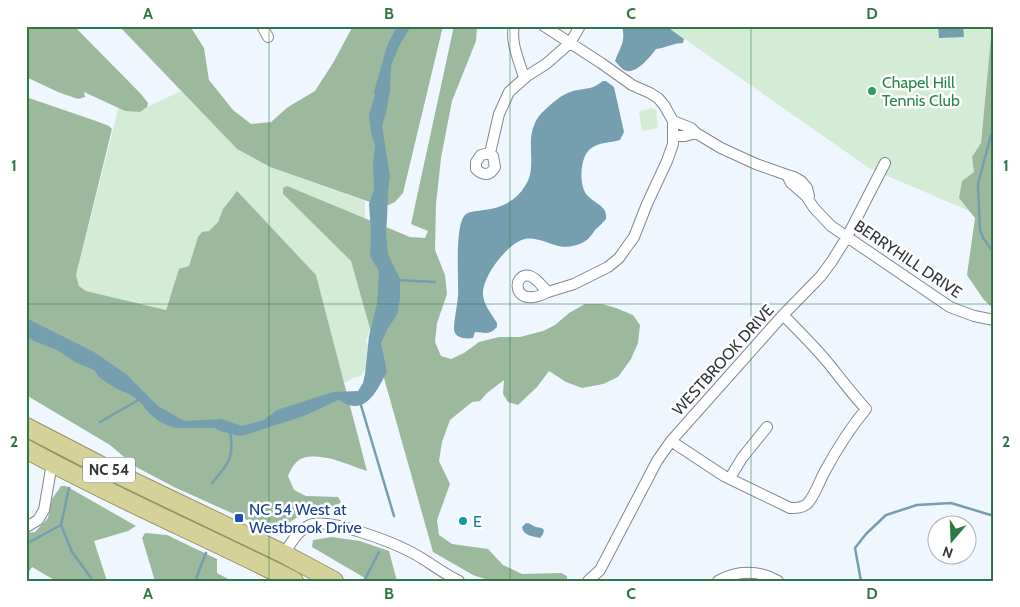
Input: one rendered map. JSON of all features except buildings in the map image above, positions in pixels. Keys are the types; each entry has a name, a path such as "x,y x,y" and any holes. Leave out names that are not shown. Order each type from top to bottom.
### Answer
{"highway":[{"name":"NC 54","path":"26,427 111,471 284,554 334,581"},
{"name":"NC 54","path":"26,449 128,501 294,581"},
{"path":"225,547 236,544 272,557 280,557 284,554"},
{"path":"271,569 275,566 285,566 318,581"}],"street":[{"path":"262,26 268,37"},
{"path":"514,26 513,40 524,78"},
{"path":"544,26 632,85 658,98 673,121 673,144 667,161 634,236 619,258 608,267 574,284 548,292"},
{"path":"490,153 499,114 509,92 524,78 546,64 570,43 580,26"},
{"name":"BERRYHILL DRIVE","path":"673,121 691,128 696,133 729,152 801,181 814,208 831,226 950,307 974,316 993,320"},
{"path":"673,136 685,136 696,133"},
{"name":"WESTBROOK DRIVE","path":"588,581 600,570 657,462 671,441 821,276 847,236 886,163"},
{"path":"671,441 730,478 790,508 800,508 807,504 845,436 866,409 852,395 830,365 783,316"},
{"path":"730,478 742,458 767,427"},
{"path":"26,527 38,520 44,510 52,463"},
{"path":"284,554 292,541 304,528 320,523 328,524 369,535 410,551 459,581"},
{"path":"718,581 734,574 754,573 766,575 778,581"}],"green space":[{"path":"26,26 74,26 141,94 148,103 147,107 140,112 125,111 84,92 85,97 78,99 26,77"},
{"path":"119,26 190,26 204,48 209,80 233,110 251,124 271,122 288,107 315,91 353,26 443,26 403,193 395,202 384,207 270,167 237,149"},
{"path":"454,26 477,26 476,41 452,101 441,158 436,204 435,250 445,275 447,294 437,323 435,342 441,356 451,359 464,353 479,342 499,337 520,337 543,331 585,304 602,304 616,308 633,315 640,325 638,343 631,359 618,377 603,384 582,388 566,382 549,371 537,387 518,405 508,402 503,394 504,380 480,401 472,402 450,420 442,442 439,461 450,484 437,520 439,535 452,544 488,549 503,565 522,574 561,573 567,576 565,581 491,581 473,575 433,552 351,261 283,194 283,188 287,186 410,237 425,238 428,231 411,224"},
{"name":"Chapel Hill Tennis Club","path":"666,26 992,26 974,213 869,168"},
{"path":"992,26 994,26 994,309 984,300 967,275 975,218 959,198 962,181 974,172 972,157 981,143"},
{"path":"181,91 237,149 270,167 365,201 365,219 287,187 283,194 351,261 371,328 366,341 368,345 365,370 361,376 344,383 316,275 237,192 223,209 218,222 209,231 198,237 189,266 168,300 166,310 86,291 79,286 76,275 118,108 125,111 140,112"},
{"path":"26,97 96,121 112,129 76,275 79,286 86,291 166,310 179,269 189,266 198,237 202,232 209,231 218,222 223,209 237,191 316,275 367,471 327,458 311,457 298,461 288,476 294,490 306,496 338,497 341,502 330,508 314,508 279,530 267,529 174,487 136,467 110,445 26,395"},
{"path":"651,108 656,110 658,128 642,131 639,111"},
{"path":"61,486 66,486 136,526 128,531 94,541 107,581 56,581 32,567 26,577 26,533 35,532 48,518 52,499"},
{"path":"145,533 167,535 217,559 217,573 232,581 155,581 142,538"},
{"path":"332,537 360,541 389,551 397,581 370,581 312,547 313,540"}],"water":[{"path":"397,26 411,26 399,46 391,66 390,91 382,126 390,176 386,232 388,254 400,279 400,299 397,315 381,343 387,372 370,399 360,405 352,406 338,400 304,416 239,436 215,428 175,428 160,422 131,395 115,388 100,378 94,370 26,336 26,318 94,352 126,374 158,406 184,421 221,419 242,426 264,420 277,410 333,392 358,391 363,383 365,374 369,336 377,304 379,271 370,256 369,204 374,190 373,165 375,145 371,133 369,115 387,46"},
{"path":"622,26 666,26 684,39 683,43 656,49 642,65 628,71 624,70 615,61 623,40"},
{"path":"938,26 963,26 964,37 939,38"},
{"path":"603,81 614,87 624,132 620,140 601,144 590,149 582,165 582,179 585,192 603,208 606,219 588,239 577,245 559,246 540,240 525,239 511,247 491,271 484,288 485,303 497,323 497,327 489,333 475,332 473,338 459,337 454,330 454,322 458,296 458,240 462,219 468,213 496,208 513,200 529,179 532,131 538,117 557,99 575,91 592,88"},
{"path":"526,523 544,530 540,538 524,532 522,527"}],"waterway":[{"path":"994,132 991,135 978,184 980,230 983,238 994,253"},
{"path":"397,280 435,282"},
{"path":"100,422 140,399"},
{"path":"360,402 394,516"},
{"path":"212,483 229,460 232,448 230,431"},
{"path":"26,544 61,525 69,488"},
{"path":"861,581 855,548 866,534 886,515 917,505 951,503 994,516"},
{"path":"61,525 72,552 91,578"},
{"path":"364,581 379,552"},
{"path":"195,581 206,553"}],"place":[{"name":"Chapel Hill Tennis Club","path":"872,91"},
{"name":"NC 54 West at Westbrook Drive","path":"239,518"},
{"name":"E","path":"463,521"}]}
